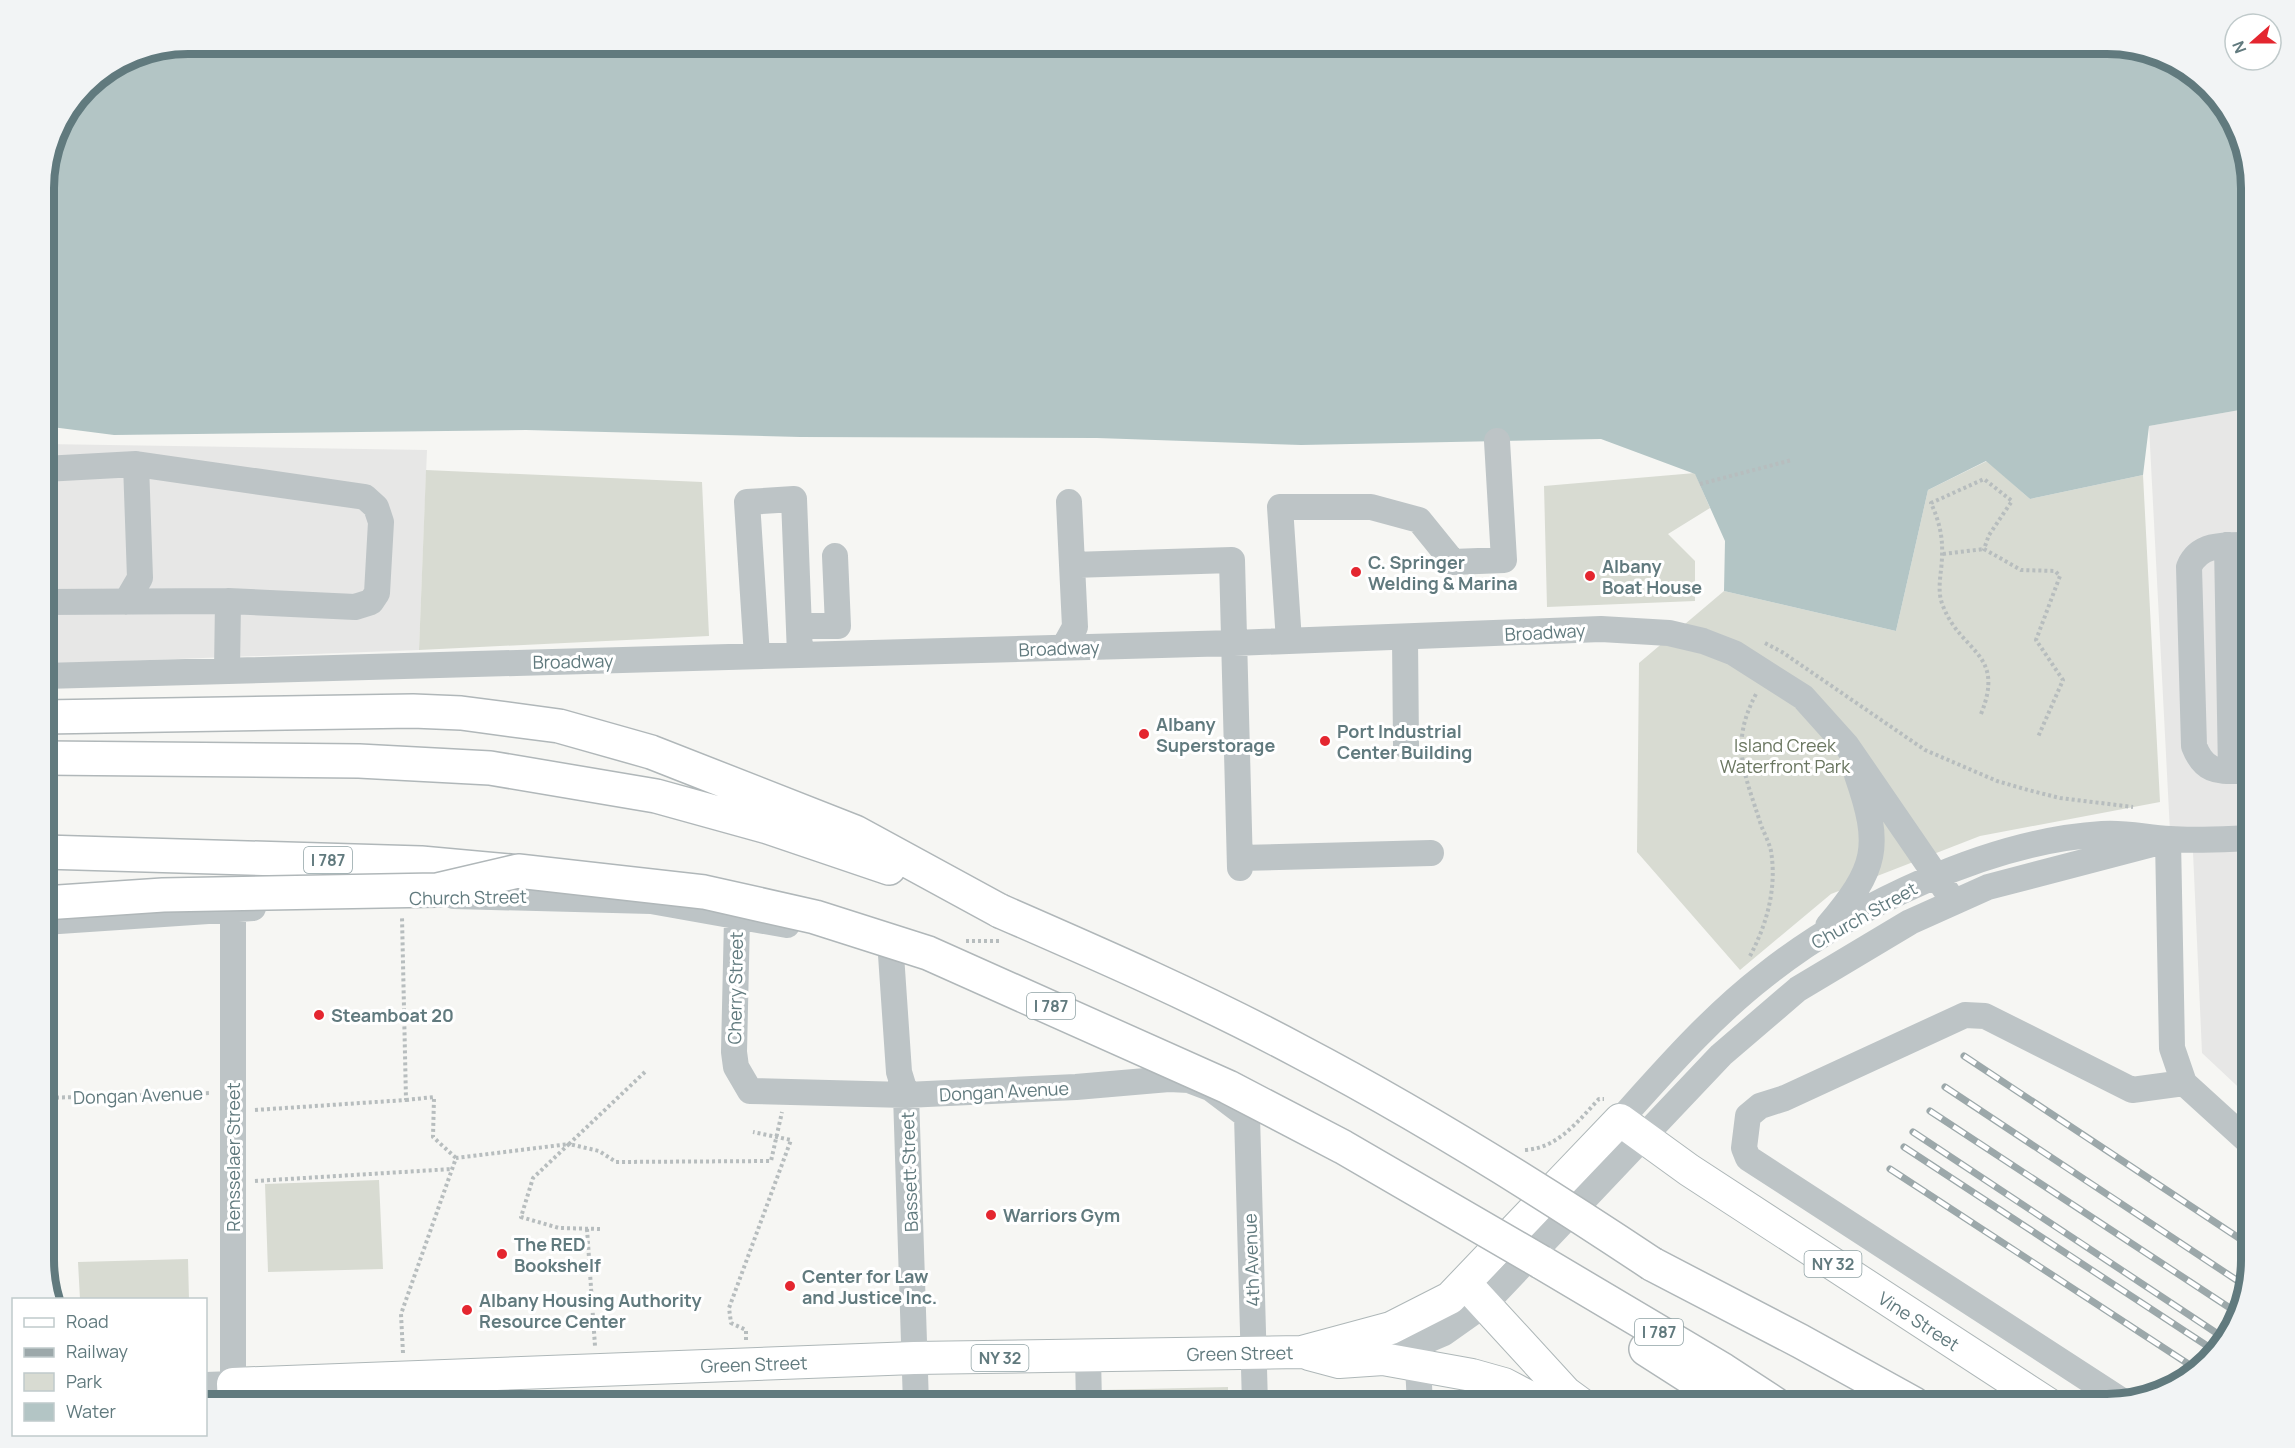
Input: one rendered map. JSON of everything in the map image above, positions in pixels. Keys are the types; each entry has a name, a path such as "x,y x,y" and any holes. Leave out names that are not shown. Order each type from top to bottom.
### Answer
{"highway":[{"path":"54,717 413,711 461,713 559,726 651,752 814,814 895,851 1000,911"},
{"path":"54,752 130,758"},
{"path":"54,758 436,763 490,768 568,779 656,796 768,827 887,867 1000,911 1158,981 1308,1056 1466,1145 1852,1394"},
{"name":"I 787","path":"54,852 411,863 518,871 704,892 814,917 927,953 1228,1087 1343,1147 1541,1262 1760,1394"},
{"path":"54,902 163,895 437,890 518,871"},
{"path":"1541,1262 1625,1336 1716,1394"},
{"path":"1652,1264 1896,1394"}],"main road":[{"name":"NY 32","path":"1475,1294 1631,1127"},
{"name":"Vine Street","path":"1631,1127 1689,1170 2033,1394"},
{"name":"Green Street","path":"224,1391 404,1377 914,1358 1302,1352 1391,1328 1450,1298 1475,1294"},
{"path":"1475,1294 1567,1394"},
{"name":"Green Street","path":"1302,1352 1339,1362 1383,1359 1472,1375 1504,1384 1523,1394"}],"street":[{"path":"1289,641 1280,507 1371,507 1419,520 1454,562 1504,560 1497,441"},
{"path":"54,468 136,464 365,497 376,507 381,522 377,592 371,602 355,607 228,601 54,602"},
{"path":"126,602 140,578 136,464"},
{"path":"757,656 747,502 794,499 800,655"},
{"path":"1064,648 1075,627 1069,502"},
{"path":"2231,546 2232,770 2200,759 2194,746 2189,567 2194,556 2231,546"},
{"path":"799,626 838,626 835,556"},
{"path":"1072,565 1232,560 1240,863 1431,853"},
{"path":"227,671 228,601"},
{"name":"Broadway","path":"54,676 1406,638 1635,629 1669,633 1702,641 1734,653 1803,696 1846,746 1954,902"},
{"path":"1406,638 1406,746"},
{"path":"1818,939 1849,902 1869,868 1872,834 1869,808 1846,746"},
{"name":"Church Street","path":"1631,1127 1690,1044 1764,975 1818,939 1936,876 2006,851 2060,838 2136,833 2168,840"},
{"name":"Church Street","path":"1631,1127 1798,989 1910,922 1988,887 2168,840 2241,838"},
{"path":"2168,840 2172,1048 2184,1083 2241,1133"},
{"name":"Church Street","path":"54,921 233,910 374,897 494,895 651,901 737,918 890,940"},
{"name":"Rensselaer Street","path":"224,1391 233,1182 233,910"},
{"name":"Cherry Street","path":"737,918 734,1052 736,1067 750,1091"},
{"name":"Bassett Street","path":"890,940 899,1072 906,1095 916,1394"},
{"path":"2111,1394 1748,1158 1744,1148 1748,1116 1760,1106 1785,1098 1965,1015 1985,1016 2132,1090 2184,1083"},
{"name":"Dongan Avenue","path":"750,1091 906,1095 1076,1087 1169,1079 1189,1080 1210,1088 1247,1116"},
{"name":"4th Avenue","path":"1247,1116 1255,1394"},
{"path":"1383,1359 1444,1333 1475,1294"},
{"path":"1088,1356 1089,1394"},
{"path":"1418,1366 1419,1394"}],"path":[{"path":"1700,484 1792,460"},
{"path":"1982,714 1989,695 1989,674 1981,657 1965,641 1942,605 1939,582 1942,554 1941,528 1931,503 1984,479 2012,501 1989,535 1984,549"},
{"path":"1942,554 1984,549 2021,570 2055,571 2060,576 2036,639 2063,680 2038,737"},
{"path":"1758,639 1782,652 1925,750 1997,781 2028,790 2061,798 2133,807"},
{"path":"1759,687 1743,722 1742,744 1745,779 1770,848 1772,863 1768,915 1750,958 1764,975"},
{"path":"402,898 406,1100"},
{"path":"600,1229 559,1228 521,1217 533,1178 647,1070"},
{"path":"404,1377 401,1314 456,1158 569,1144 599,1151 616,1162 771,1161 786,1093"},
{"name":"Dongan Avenue","path":"54,1098 233,1101 406,1100 435,1097 433,1137 456,1158"},
{"path":"747,1365 746,1330 731,1323 729,1308 791,1140 753,1132"},
{"path":"233,1182 452,1169"},
{"path":"587,1229 597,1370"}],"shaded area":[{"path":"2241,410 2241,1090 2202,1053 2193,852 2171,851 2149,426"},
{"path":"54,444 427,450 419,650 54,664"}],"green space":[{"name":"Island Creek Waterfront Park","path":"1987,461 2030,499 2143,475 2160,802 1980,836 1831,894 1740,970 1637,852 1639,663 1724,591 1896,631 1928,490"},
{"path":"426,470 702,482 709,636 419,650"},
{"path":"1695,473 1710,508 1668,534 1695,561 1695,601 1547,607 1544,486"},
{"path":"379,1180 383,1269 268,1272 265,1184"},
{"path":"188,1259 189,1298 80,1298 78,1262"},
{"path":"1228,1387 1228,1394 1102,1394 1102,1390"}],"water":[{"path":"2107,54 2150,61 2166,68 2195,87 2208,100 2227,129 2240,171 2241,410 2149,426 2143,475 2030,499 1986,461 1928,490 1896,631 1724,591 1725,541 1695,474 1601,439 1301,445 1097,438 800,437 526,430 114,435 54,427 55,171 68,129 82,106 100,87 129,68 145,61 171,55"}],"railway":[{"path":"1964,1056 2241,1239"},
{"path":"1945,1087 2239,1282"},
{"path":"1930,1111 2232,1309"},
{"path":"1913,1132 2218,1334"},
{"path":"1904,1147 2209,1347"},
{"path":"1890,1169 2190,1365"}],"place":[{"name":"C. Springer Welding & Marina","path":"1356,572"},
{"name":"Albany Boat House","path":"1590,576"},
{"name":"Albany Superstorage","path":"1144,734"},
{"name":"Port Industrial Center Building","path":"1325,741"},
{"name":"Steamboat 20","path":"319,1015"},
{"name":"Warriors Gym","path":"991,1215"},
{"name":"The RED Bookshelf","path":"502,1254"},
{"name":"Center for Law and Justice Inc.","path":"790,1286"},
{"name":"Albany Housing Authority Resource Center","path":"467,1310"}]}
